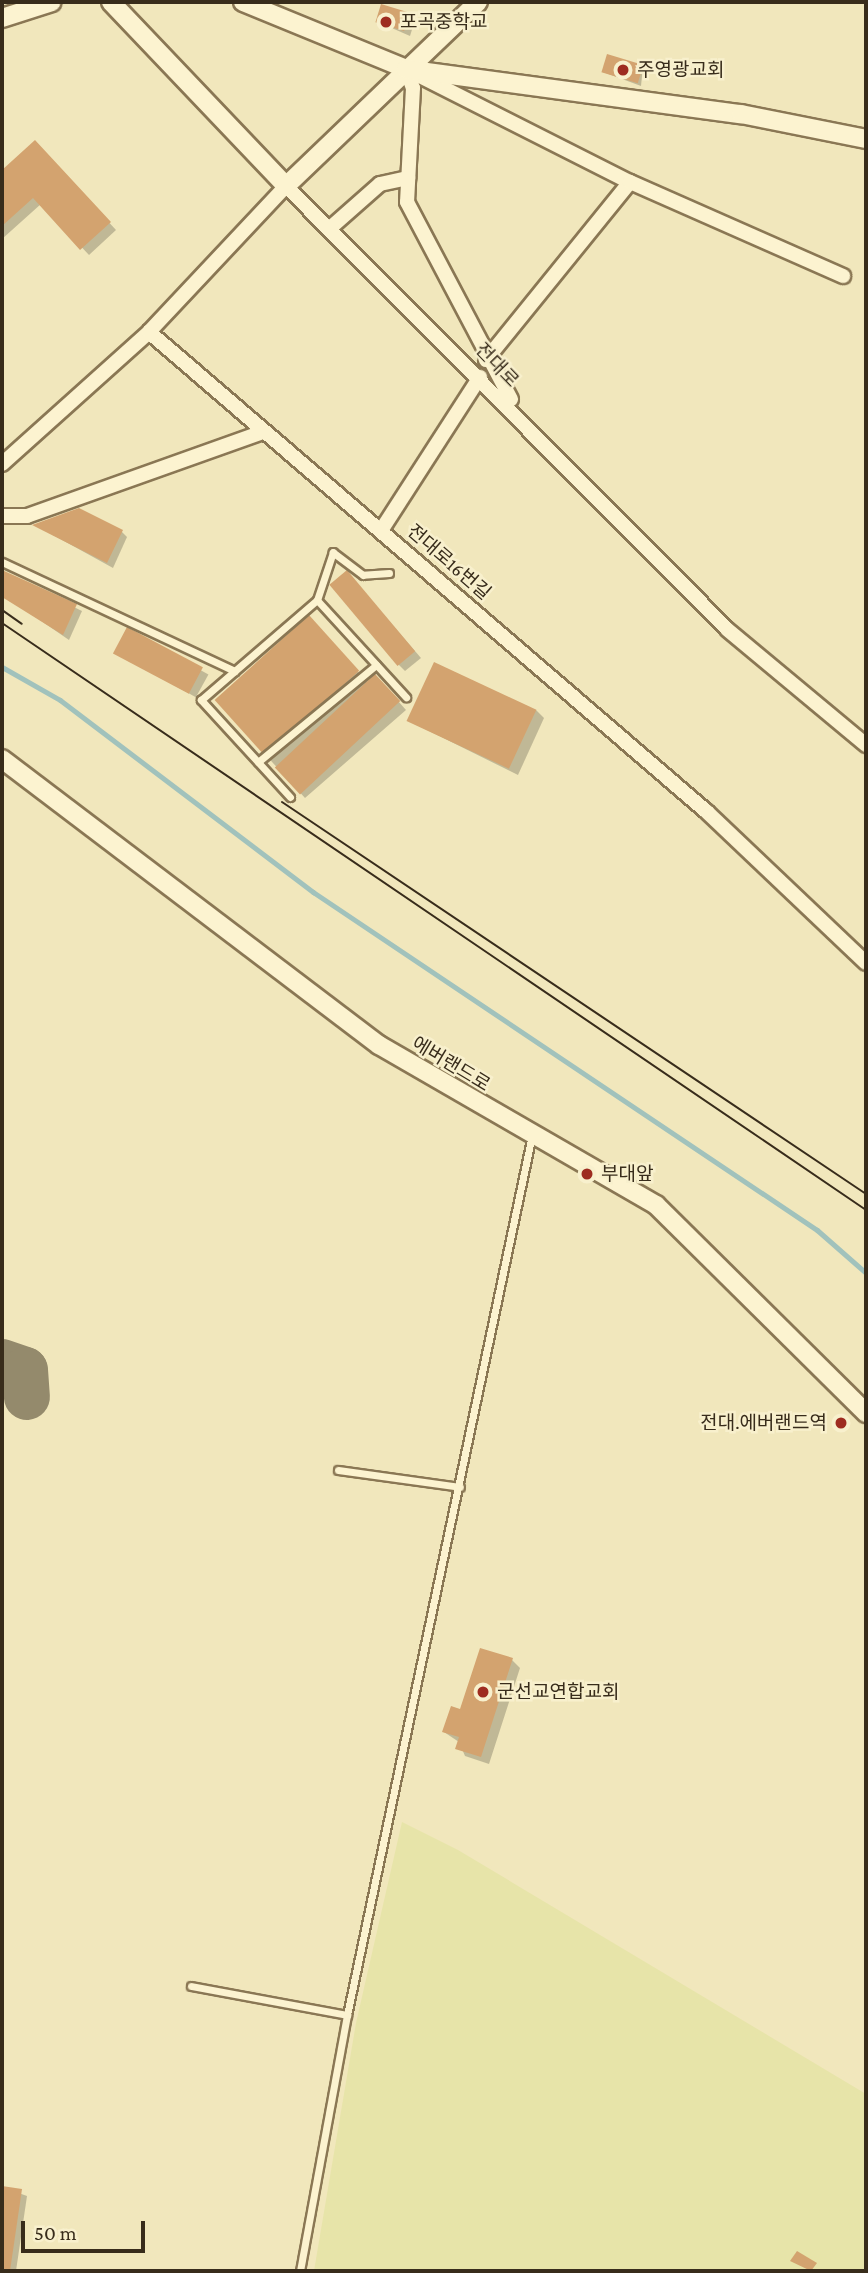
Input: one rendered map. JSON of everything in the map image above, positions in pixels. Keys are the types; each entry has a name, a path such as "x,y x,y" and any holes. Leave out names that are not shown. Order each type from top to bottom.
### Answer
{"street":[{"path":"2,18 52,2"},
{"name":"전대로","path":"111,2 286,186 480,377 728,629 866,745"},
{"path":"243,2 406,69 630,182 843,276"},
{"path":"2,464 149,332 286,186 478,2"},
{"path":"406,69 741,114 866,139"},
{"path":"406,69 413,88 408,202 486,360 530,430"},
{"path":"329,229 380,184 408,178"},
{"path":"486,360 630,182"},
{"name":"전대로16번길","path":"149,332 260,433 382,529 707,812 866,963"},
{"path":"382,529 480,377"},
{"path":"2,516 27,516 260,433"},
{"name":"에버랜드로","path":"2,759 302,991 437,1082 533,1131 656,1205 866,1413"}],"lane":[{"path":"290,797 201,700 317,600 333,552 363,575 388,573"},
{"path":"2,562 235,671"},
{"path":"317,600 406,697"},
{"path":"258,762 376,664"},
{"path":"300,2271 347,2015 533,1131"},
{"path":"338,1470 460,1488"},
{"path":"191,1986 347,2015"}],"shaded area":[{"path":"402,1822 458,1850 866,2094 866,2271 314,2271 356,2023"}],"building":[{"path":"381,4 410,13 404,31 375,22"},
{"path":"607,54 643,65 638,83 601,72"},
{"path":"35,140 111,222 80,250 33,198 2,226 2,170"},
{"path":"79,508 123,530 107,563 32,525"},
{"path":"2,570 77,604 63,635 2,597"},
{"path":"347,570 415,651 398,666 329,585"},
{"path":"309,615 359,671 265,756 215,700"},
{"path":"127,627 203,667 189,694 113,653"},
{"path":"434,662 536,710 509,769 407,721"},
{"path":"375,674 400,701 300,794 275,767"},
{"path":"480,1648 513,1658 481,1757 455,1749 459,1737 442,1732 451,1706 460,1709"},
{"path":"2,2186 22,2189 10,2271 2,2271"},
{"path":"797,2251 817,2263 811,2271 790,2261"}],"waterway":[{"path":"2,667 60,700 313,892 817,1230 866,1273"}],"taxiway":[{"path":"2,1362 25,1370 27,1397"}],"tram line":[{"path":"2,610 22,624"},
{"path":"2,623 866,1210"},
{"path":"282,802 866,1194"}],"place":[{"name":"포곡중학교","path":"386,22"},
{"name":"주영광교회","path":"623,70"},
{"name":"부대앞","path":"587,1174"},
{"name":"전대.에버랜드역","path":"841,1423"},
{"name":"군선교연합교회","path":"483,1692"}]}
